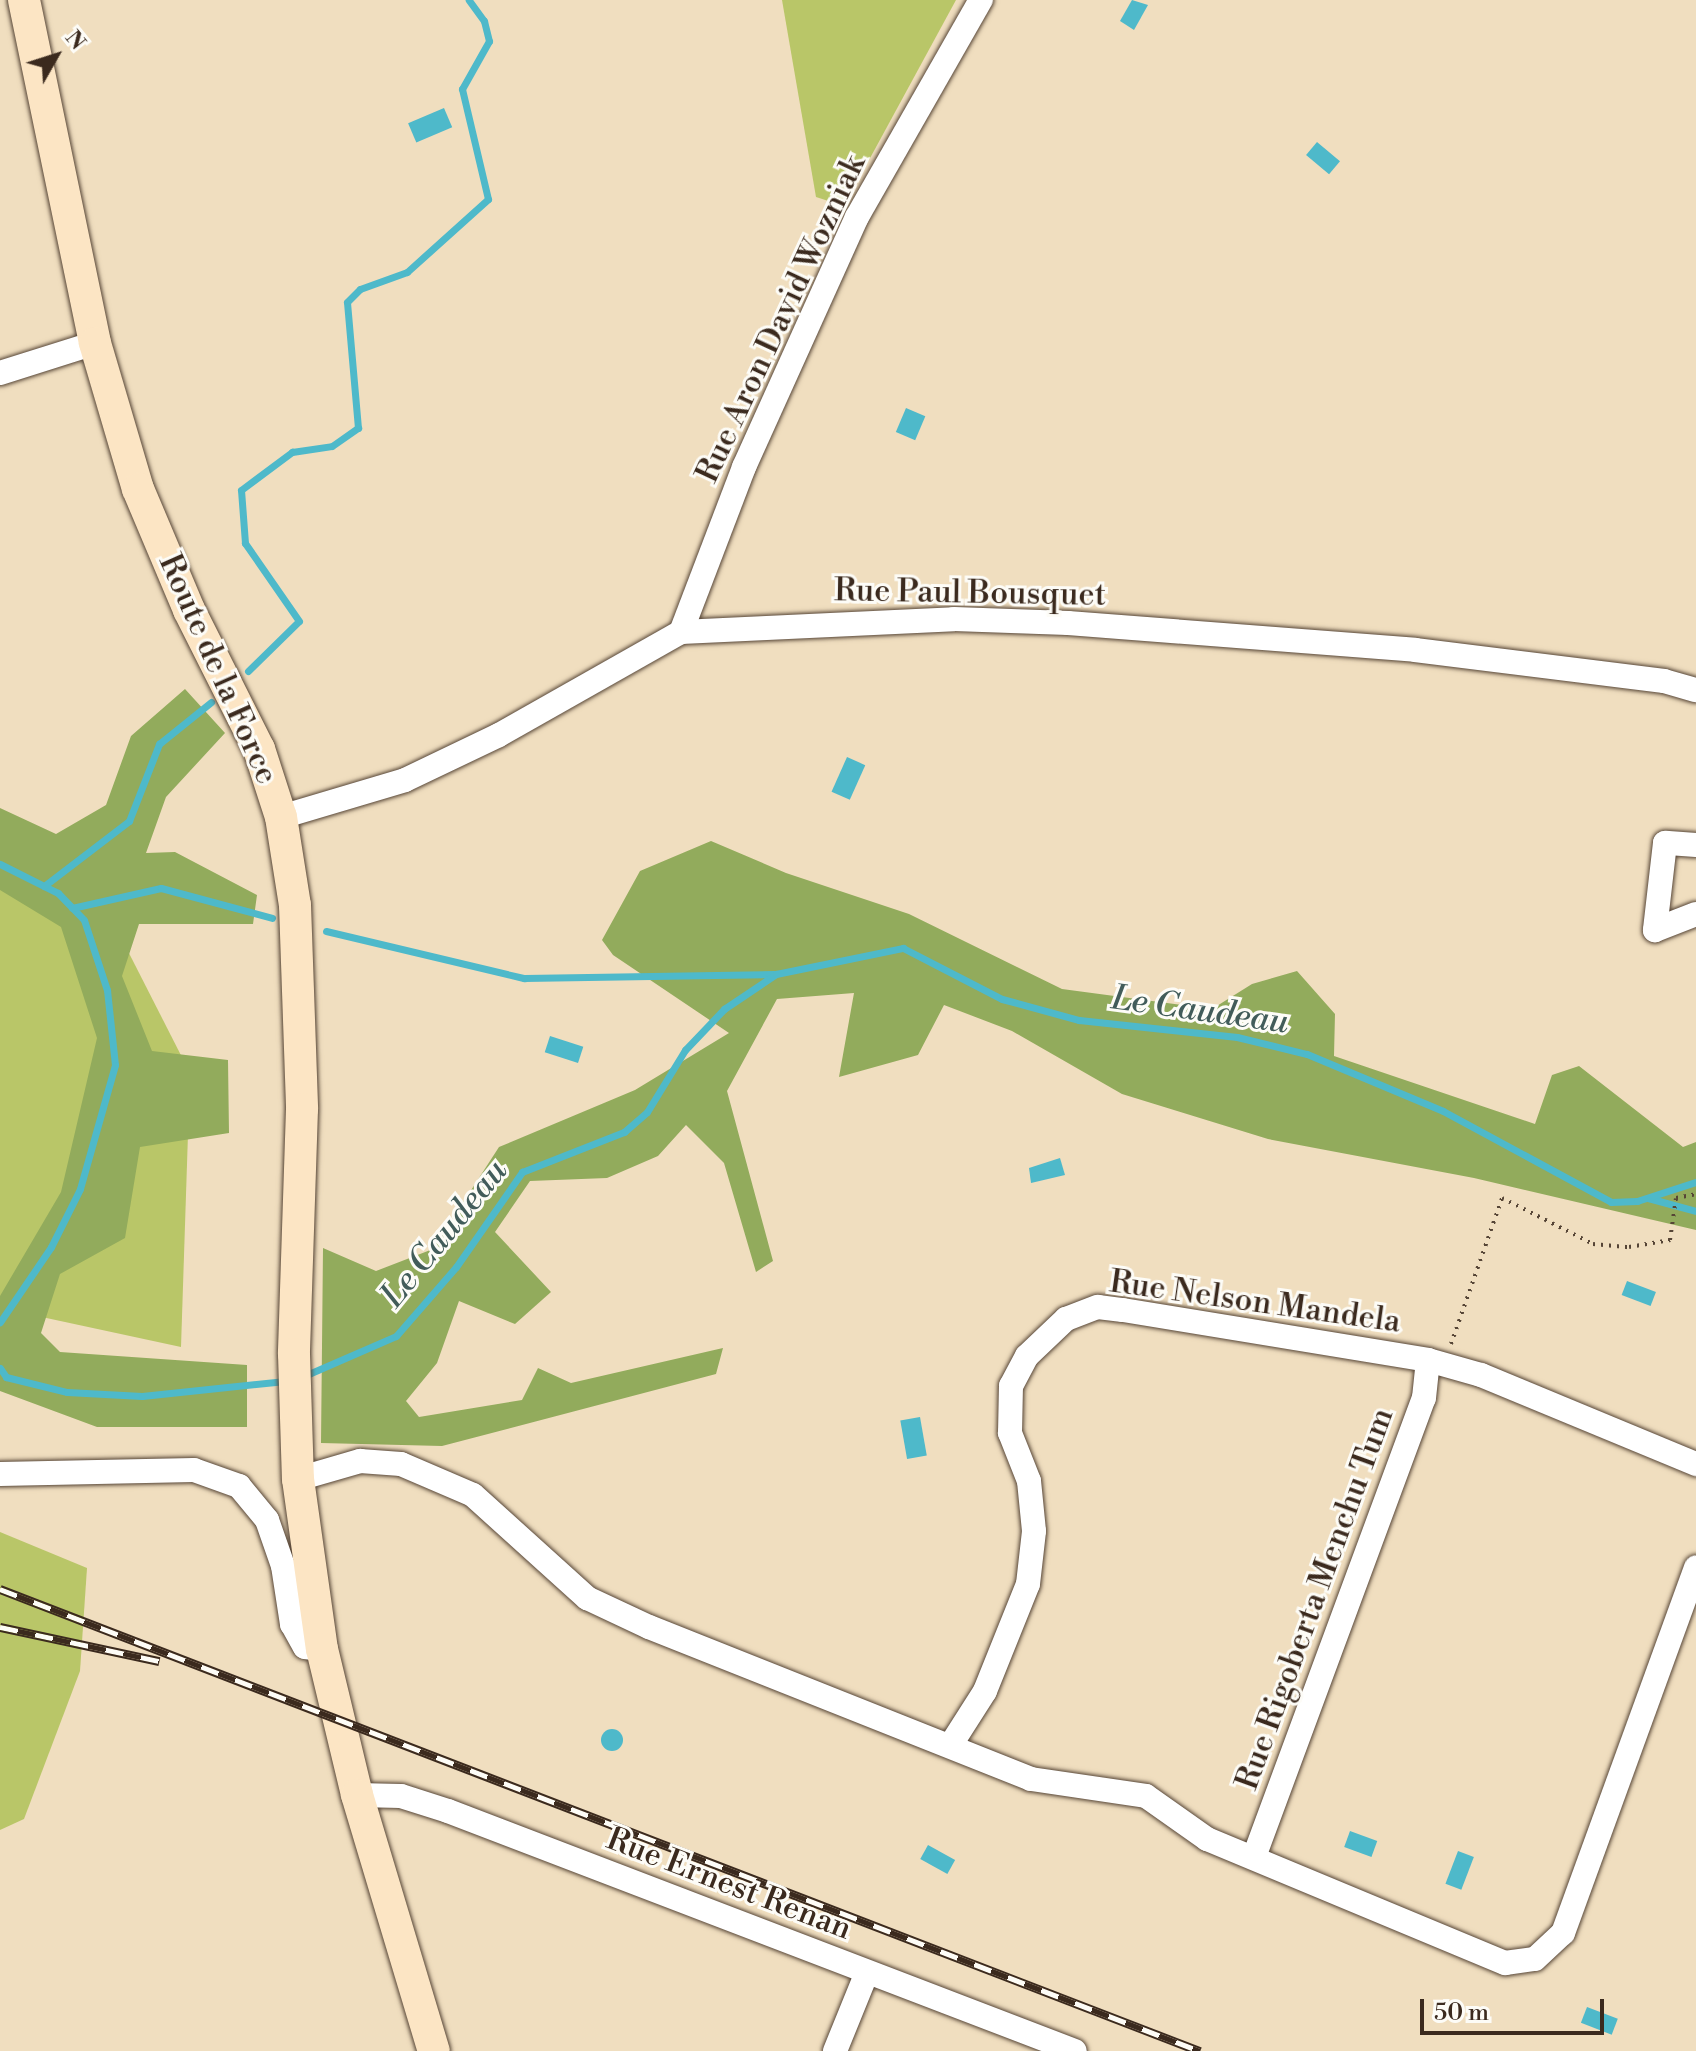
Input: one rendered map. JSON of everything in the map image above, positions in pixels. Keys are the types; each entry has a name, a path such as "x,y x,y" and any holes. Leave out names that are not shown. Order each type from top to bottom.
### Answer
{"street":[{"name":"Route de la Force","path":"24,0 95,343 138,489 189,610 259,749 281,817 295,905 302,1109 294,1354 298,1479 322,1649 357,1795 434,2051"},
{"name":"Rue Aron David Wozniak","path":"681,632 744,467 857,217 981,0"},
{"path":"0,373 95,343"},
{"name":"Rue Paul Bousquet","path":"281,817 405,780 499,735 681,632 954,619 1068,623 1415,650 1664,681 1696,690"},
{"path":"1696,845 1665,843 1655,930 1696,914"},
{"name":"Rue Nelson Mandela","path":"950,1746 985,1691 1028,1584 1034,1531 1029,1481 1010,1433 1011,1386 1046,1334 1066,1319 1098,1307 1436,1363 1495,1380 1696,1464"},
{"name":"Rue Rigoberta Menchu Tum","path":"1254,1857 1436,1363"},
{"path":"298,1479 360,1461 401,1464 473,1495 587,1598 1031,1779 1146,1796 1207,1839 1505,1963 1535,1959 1563,1933 1696,1567"},
{"path":"0,1474 194,1470 239,1486 267,1520 283,1566 292,1624 305,1647 322,1649"},
{"name":"Rue Ernest Renan","path":"357,1795 401,1796 448,1811 1075,2051"},
{"path":"835,2051 867,1972"}],"path":[{"path":"1436,1363 1502,1198 1593,1244 1629,1247 1670,1240 1676,1198 1696,1194"}],"green space":[{"path":"782,0 956,0 844,206 816,197"},
{"path":"185,689 225,733 166,797 146,853 175,852 257,895 253,924 139,924 122,976 152,1051 228,1060 229,1133 140,1147 125,1238 60,1274 41,1333 60,1352 247,1365 247,1427 97,1427 0,1391 0,1296 61,1192 97,1038 61,927 0,890 0,808 56,834 106,805 131,736"},
{"path":"0,831 76,849 190,1073 181,1347 0,1308"},
{"path":"711,841 786,873 909,914 1062,989 1212,1009 1252,984 1297,971 1335,1014 1334,1056 1535,1124 1552,1075 1579,1066 1683,1147 1696,1142 1696,1230 1474,1178 1268,1139 1122,1094 1012,1031 944,1005 918,1055 839,1077 854,993 777,999 727,1091 773,1261 756,1272 724,1163 686,1125 658,1156 607,1178 530,1181 495,1232 551,1292 515,1324 459,1301 437,1363 406,1401 419,1417 522,1400 538,1368 571,1383 723,1348 716,1374 442,1446 321,1443 323,1248 376,1271 433,1249 499,1147 635,1090 729,1033 613,955 602,940 640,871"},
{"path":"0,1532 87,1568 80,1671 24,1819 0,1830"}],"water":[{"path":"1132,0 1148,5 1134,30 1120,21"},
{"path":"444,108 452,127 416,143 408,123"},
{"path":"1317,142 1340,161 1329,174 1306,155"},
{"path":"906,408 925,416 915,440 896,432"},
{"path":"847,757 865,765 850,800 832,792"},
{"path":"550,1036 583,1047 578,1063 545,1052"},
{"path":"1060,1158 1065,1175 1031,1183 1029,1168"},
{"path":"1627,1281 1656,1292 1651,1306 1622,1295"},
{"path":"920,1417 927,1455 907,1459 900,1420"},
{"path":"612,1729 620,1732 623,1740 620,1748 612,1751 604,1748 601,1740 604,1732"},
{"path":"1350,1831 1377,1841 1371,1857 1344,1847"},
{"path":"928,1845 955,1860 947,1874 920,1859"},
{"path":"1458,1851 1474,1857 1461,1890 1445,1884"},
{"path":"1587,2007 1618,2019 1612,2035 1581,2023"}],"waterway":[{"path":"248,671 299,621 245,543 241,490 292,452 332,446 358,428 347,302 360,289 407,272 488,199 462,89 489,41 484,21 469,0"},
{"path":"44,886 129,821 159,744 211,702"},
{"name":"Le Caudeau","path":"0,864 58,893 84,920 107,990 115,1065 80,1189 51,1247 0,1322"},
{"name":"Le Caudeau","path":"72,908 161,888 272,918"},
{"name":"Le Caudeau","path":"326,931 524,978 774,974"},
{"name":"Le Caudeau","path":"304,1376 396,1336 456,1267 522,1172 624,1132 647,1112 685,1050 724,1009 776,974 903,948 1002,999 1079,1020 1237,1037 1307,1054 1443,1111 1611,1202 1637,1201 1696,1182"},
{"name":"Le Caudeau","path":"1648,1198 1696,1211"},
{"name":"Le Caudeau","path":"0,1368 6,1377 67,1392 142,1396 285,1381"}],"railway":[{"path":"0,1589 1200,2051"},
{"path":"0,1627 159,1661"}]}
